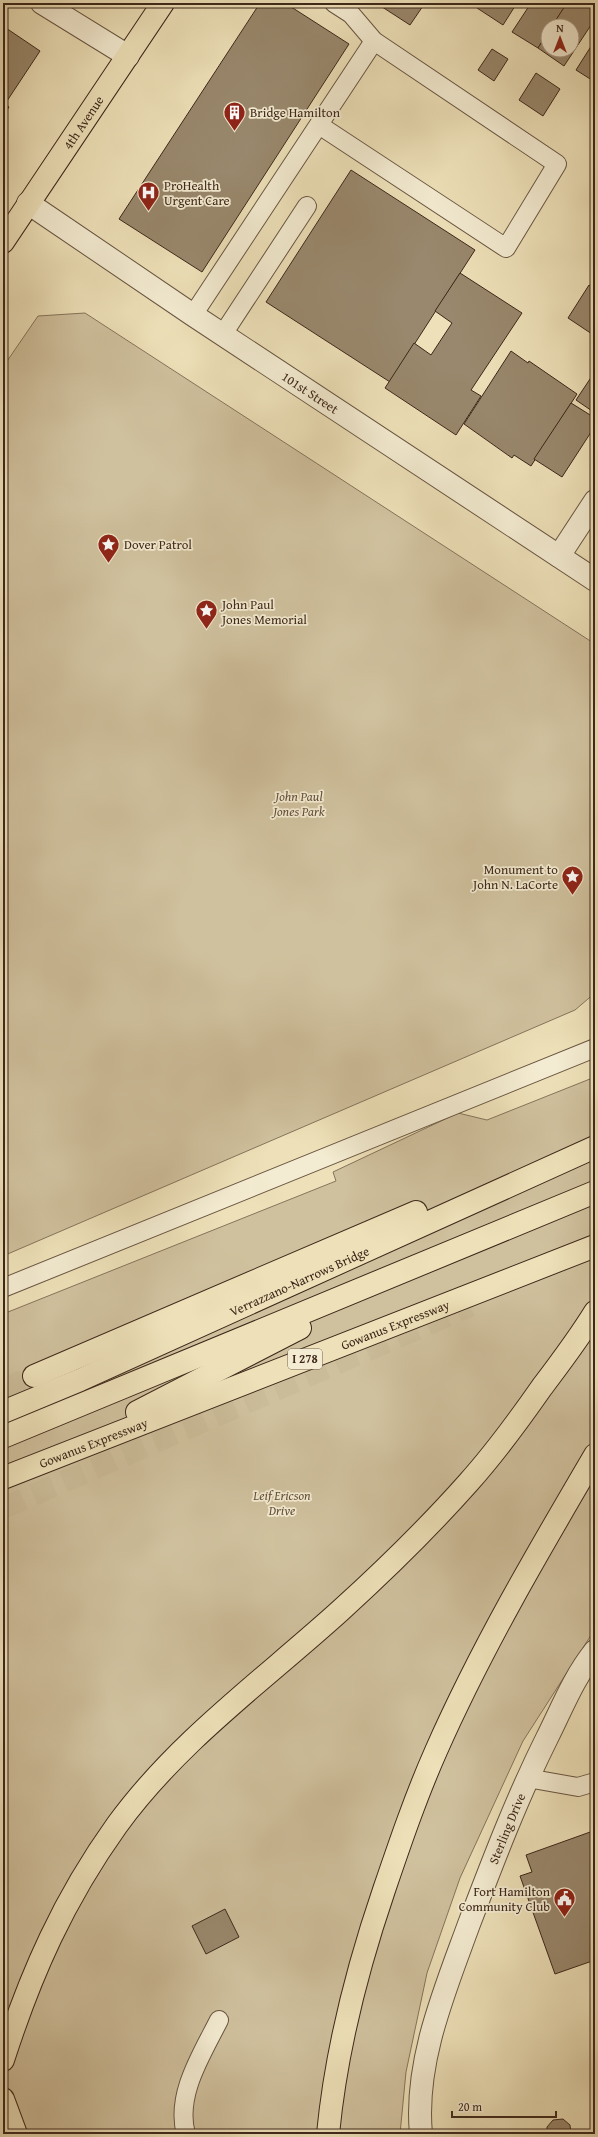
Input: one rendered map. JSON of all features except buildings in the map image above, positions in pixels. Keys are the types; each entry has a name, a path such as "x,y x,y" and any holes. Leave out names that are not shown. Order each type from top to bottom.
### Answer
{"main road":[{"name":"4th Avenue","path":"3,242 163,3"},
{"path":"34,1376 595,1133"},
{"name":"Verrazzano-Narrows Bridge","path":"3,1412 80,1380 595,1147"},
{"path":"3,1437 595,1192"},
{"name":"Gowanus Expressway","path":"9,1476 595,1246"},
{"path":"80,1380 459,1248"},
{"path":"9,1476 66,1449 394,1279 459,1248"},
{"path":"3,2060 18,2012 45,1946 65,1906 118,1824 140,1797 198,1736 340,1610 432,1523 504,1439 582,1333 595,1312"},
{"path":"328,2134 336,2074 355,1986 370,1931 414,1804 441,1740 473,1674 510,1603 595,1455"},
{"path":"3,2099 14,2134"},
{"path":"3,2114 14,2134"}],"street":[{"path":"42,3 128,56"},
{"name":"101st Street","path":"28,203 193,315 595,580"},
{"path":"559,556 595,501"},
{"name":"Sterling Drive","path":"421,2134 422,2083 431,2037 453,1967 486,1879 527,1778 581,1668 595,1651"}],"lane":[{"path":"319,125 506,248 557,164 374,41 351,14 334,3"},
{"path":"193,315 374,41"},
{"path":"222,334 307,206"},
{"path":"3,1288 595,1048"},
{"path":"527,1778 578,1787 595,1782"},
{"path":"186,2134 182,2121 190,2078 219,2020"}],"green space":[{"name":"John Paul Jones Park","path":"85,313 595,644 595,993 575,1010 3,1256 3,367 38,316"},
{"name":"Leif Ericson Drive","path":"595,1077 595,1629 523,1741 460,1878 427,1973 406,2072 400,2134 3,2134 3,1314 336,1181 333,1172 458,1113 487,1120"}],"tunnel":[{"path":"3,1508 470,1306"},
{"path":"3,1389 34,1376"}],"place":[{"name":"Bridge Hamilton","path":"234,132"},
{"name":"ProHealth Urgent Care","path":"148,212"},
{"name":"Dover Patrol","path":"108,564"},
{"name":"John Paul Jones Memorial","path":"207,630"},
{"name":"Monument to John N. LaCorte","path":"573,896"},
{"name":"Fort Hamilton Community Club","path":"565,1918"}]}
